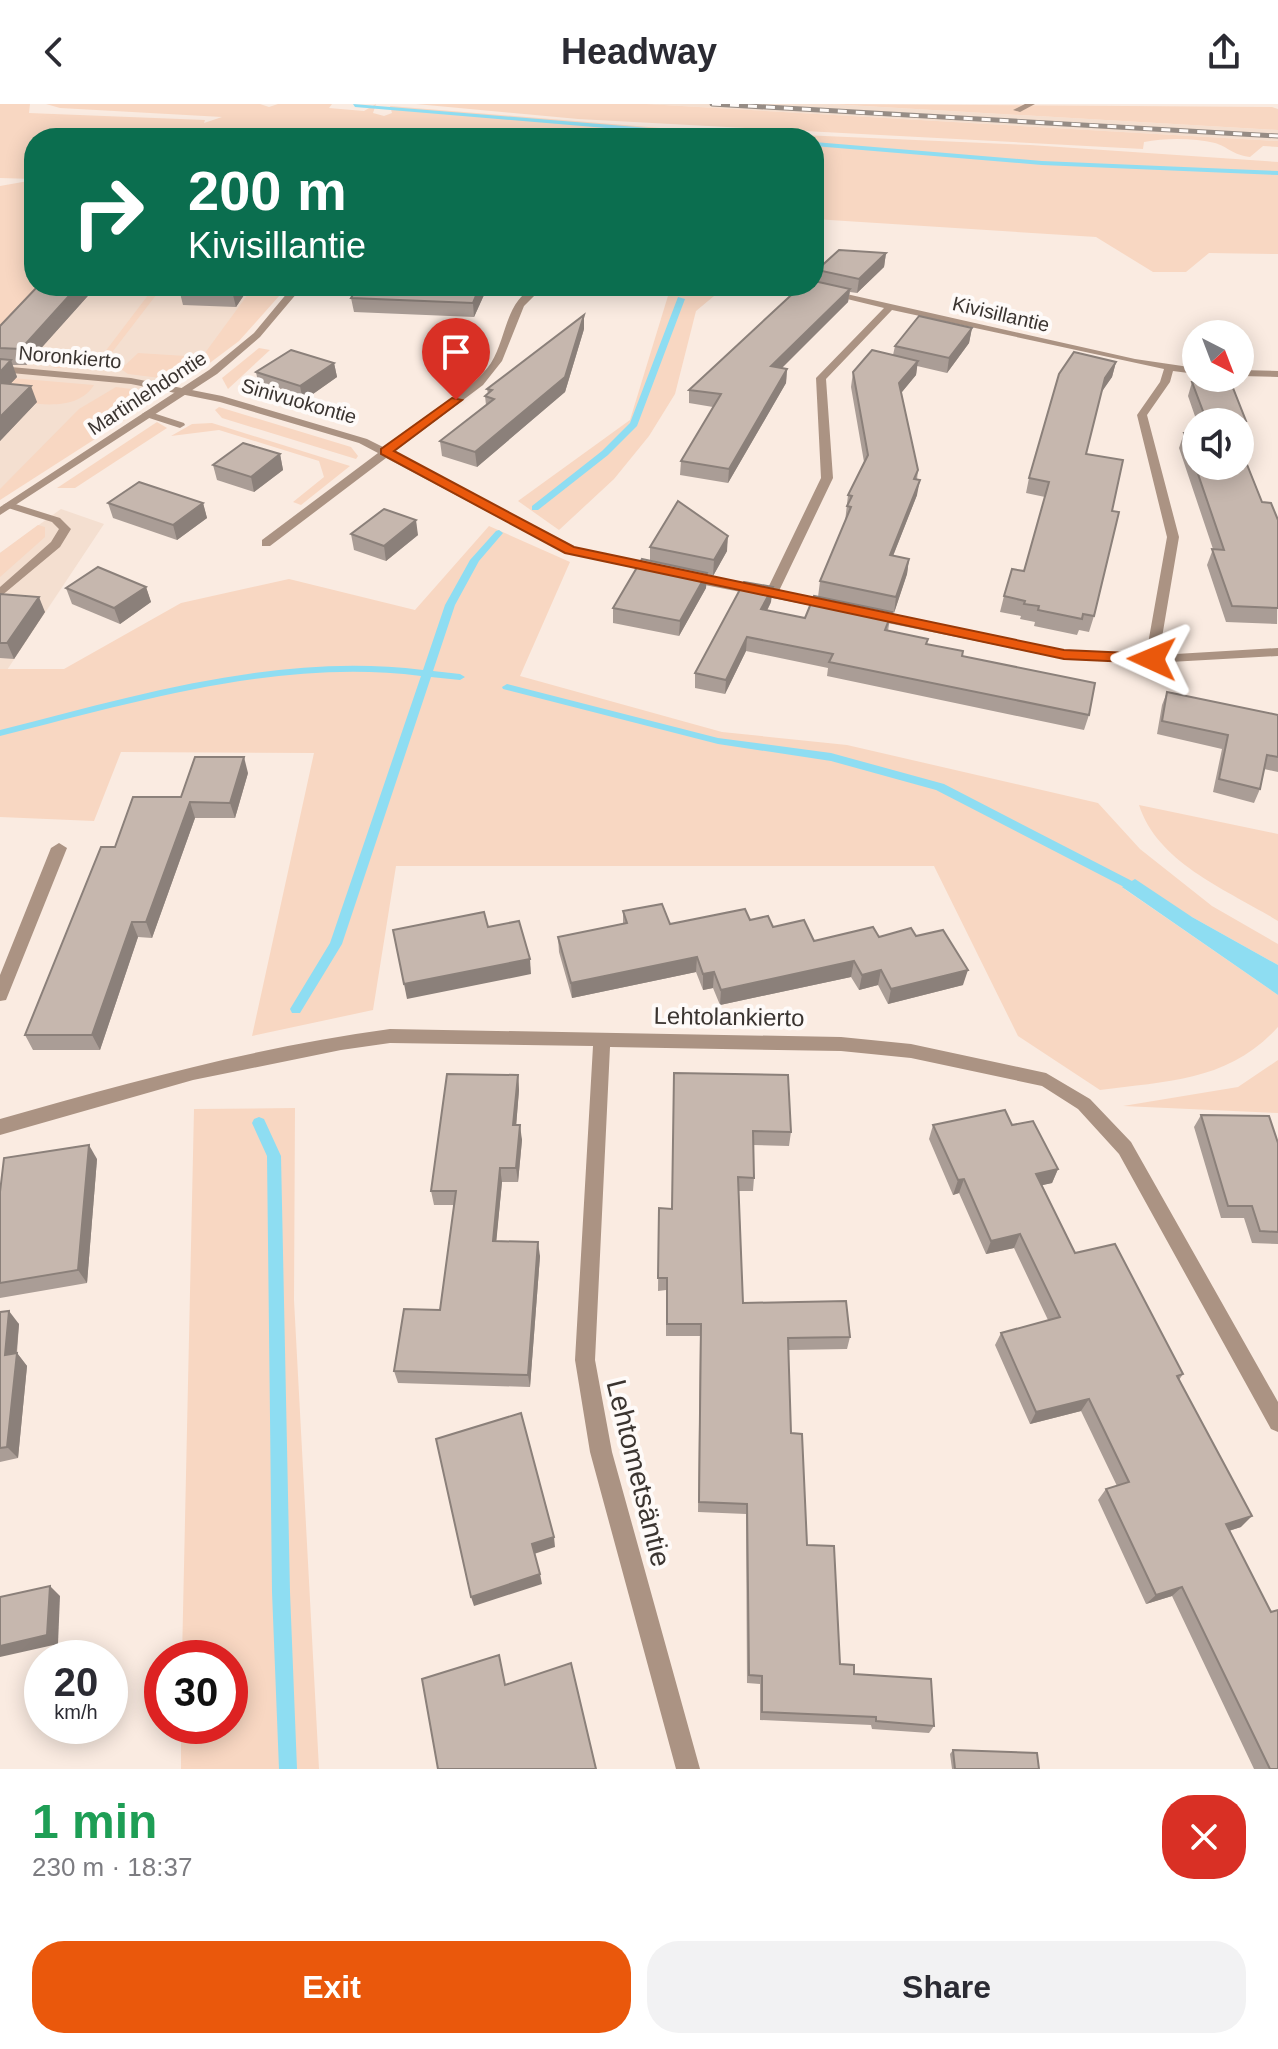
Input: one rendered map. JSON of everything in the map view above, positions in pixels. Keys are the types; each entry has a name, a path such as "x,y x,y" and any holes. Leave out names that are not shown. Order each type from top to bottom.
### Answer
{"street":[{"path":"1017,110 1031,104"},
{"name":"Kivisillantie","path":"824,292 1182,369"},
{"name":"Martinlehdontie","path":"5,508 241,351 290,296"},
{"path":"266,543 479,383 498,359 524,296"},
{"path":"771,595 827,478 821,378 890,307"},
{"path":"1152,659 1173,537 1142,415 1165,382 1169,368"},
{"name":"Noronkierto","path":"0,369 131,381 183,392"},
{"path":"1254,373 1278,374"},
{"name":"Sinivuokontie","path":"183,392 318,427 386,451 569,550 848,611"},
{"path":"147,414 180,425"},
{"path":"0,593 56,544 65,529 56,520 5,508"},
{"path":"863,614 1064,655 1152,659 1278,652"},
{"path":"0,995 59,848"},
{"name":"Lehtolankierto","path":"0,1127 101,1097 332,1042 390,1036 737,1040 911,1051 1046,1080 1084,1104 1125,1148 1278,1422"},
{"name":"Lehtometsäntie","path":"602,1039 585,1360 590,1406 688,1769"}],"shaded area":[{"path":"0,104 30,104 29,113 205,120 204,123 222,117 60,108 46,104 260,104 269,107 278,104 332,104 329,108 364,111 376,104 373,113 384,116 392,113 390,106 660,128 24,128 24,179 0,178"},
{"path":"416,104 647,104 1278,141 1278,147 1263,146 1250,157 1215,143 1189,139 1144,142 1143,149 824,132 824,128 748,128 578,119"},
{"path":"647,104 829,104 1278,130 1278,141"},
{"path":"830,104 1272,107 1278,109 1278,130"},
{"path":"824,136 1030,145 1278,162 1278,254 1209,253 1186,272 1153,272 1096,237 824,220"},
{"path":"24,182 24,296 49,296 0,348 0,186"},
{"path":"35,296 270,296 198,365 0,492 0,332"},
{"path":"147,296 155,296 100,368 53,368 60,358 98,361"},
{"path":"247,296 279,296 239,341 191,377 176,380 128,374 121,369 138,353 202,357"},
{"path":"668,296 714,296 696,311 675,394 649,436 614,479 559,530 518,501 630,420"},
{"path":"259,348 270,350 228,389 222,378"},
{"path":"0,377 94,385 75,400 37,404 0,399"},
{"path":"116,387 131,389 150,401 0,500 0,489 79,409"},
{"path":"219,407 351,447 358,456 356,459 222,418 215,410"},
{"path":"157,422 167,428 75,488 57,488"},
{"path":"212,423 350,466 301,505 293,502 324,477 319,461 219,430 171,436 192,424"},
{"path":"61,509 104,524 7,670 0,669 0,553"},
{"path":"38,525 45,527 45,537 0,577 0,553"},
{"path":"489,526 570,562 520,676 722,732 847,745 1098,803 1140,849 1212,906 1278,944 1278,965 1192,917 1123,888 1278,995 1278,1027 1259,1045 1218,1068 1174,1080 1100,1090 1018,1036 934,866 396,866 373,1010 252,1036 314,753 121,752 94,821 0,817 0,669 64,669 181,603 289,579 415,610"},
{"path":"1139,805 1278,834 1278,921 1197,874 1178,859 1148,826"},
{"path":"1278,1060 1278,1113 1123,1106 1238,1087"},
{"path":"295,1108 294,1300 319,1769 181,1769 181,1744 248,1744 248,1640 182,1640 194,1109"}],"water":[{"path":"1135,879 1192,917 1278,965 1278,995 1122,887"}],"building":[{"path":"839,250 886,253 859,279 824,272 824,264"},
{"path":"824,283 850,289 771,366 787,369 729,469 681,461 721,394 689,390 790,296 824,296"},
{"path":"28,296 69,296 21,349 0,348 0,326"},
{"path":"352,296 476,296 473,303"},
{"path":"584,315 565,377 475,452 440,441 494,399 485,396 492,390 487,389"},
{"path":"919,316 972,328 949,358 895,346"},
{"path":"291,350 334,363 300,386 256,372"},
{"path":"872,350 918,361 899,383 918,470 914,479 920,480 890,555 909,559 896,597 820,581 851,507 847,506 852,496 848,495 868,455 853,372"},
{"path":"1074,352 1116,362 1105,378 1086,454 1123,460 1112,511 1119,512 1094,616 1083,614 1082,619 1038,610 1039,606 1004,596 1012,569 1024,571 1049,482 1029,478 1059,374"},
{"path":"0,359 11,360 0,372"},
{"path":"0,383 31,386 0,417"},
{"path":"1196,392 1235,392 1241,408 1202,408"},
{"path":"243,443 280,454 251,477 213,465"},
{"path":"1200,480 1253,480 1262,502 1271,503 1278,520 1278,608 1232,606 1212,549 1224,550"},
{"path":"139,482 203,503 173,525 108,503"},
{"path":"678,501 728,536 714,560 650,547"},
{"path":"384,509 416,520 384,546 351,534"},
{"path":"642,559 707,573 680,621 613,608"},
{"path":"98,567 146,587 114,608 66,588"},
{"path":"744,582 773,587 761,609 805,618 814,596 892,612 885,630 928,639 926,644 963,651 962,656 1095,683 1089,715 829,662 833,654 747,637 726,680 695,673"},
{"path":"0,594 39,597 7,643 0,643"},
{"path":"1167,692 1278,715 1278,757 1267,755 1260,789 1219,779 1228,735 1162,721"},
{"path":"195,757 244,757 230,803 190,802 146,922 132,922 92,1035 25,1035 101,847 115,847 133,797 181,797"},
{"path":"662,904 670,924 745,909 750,920 768,916 773,927 804,920 814,941 873,927 879,937 911,928 916,936 943,930 968,970 891,989 881,970 862,975 854,961 721,990 714,972 703,974 697,957 571,983 558,937 627,923 623,911"},
{"path":"484,912 488,927 519,921 530,959 404,984 393,930"},
{"path":"674,1073 788,1075 791,1132 753,1131 754,1178 738,1177 743,1303 846,1301 850,1337 788,1338 791,1433 802,1434 807,1545 834,1546 840,1664 854,1665 854,1674 931,1679 934,1726 876,1721 876,1717 762,1712 762,1676 749,1675 747,1504 699,1502 701,1324 667,1324 667,1278 658,1278 659,1208 672,1209"},
{"path":"447,1074 518,1075 513,1125 520,1125 516,1168 500,1168 493,1241 538,1242 528,1375 394,1371 404,1309 440,1310 456,1191 431,1191"},
{"path":"1005,1110 1012,1125 1033,1121 1058,1169 1036,1174 1075,1253 1115,1244 1183,1374 1177,1376 1252,1516 1226,1524 1271,1612 1278,1610 1278,1769 1270,1769 1182,1587 1156,1595 1106,1489 1129,1482 1089,1399 1036,1412 1001,1333 1060,1317 1020,1234 991,1241 964,1179 958,1180 933,1125"},
{"path":"1201,1115 1269,1116 1278,1143 1278,1232 1260,1231 1252,1206 1228,1206"},
{"path":"89,1145 78,1270 0,1283 0,1192 4,1158"},
{"path":"9,1311 5,1355 17,1353 7,1447 0,1448 0,1312"},
{"path":"521,1413 554,1537 532,1544 540,1574 471,1597 436,1439"},
{"path":"50,1586 47,1635 0,1646 0,1597"},
{"path":"499,1655 505,1685 571,1663 596,1769 438,1769 422,1679"},
{"path":"953,1750 1037,1753 1039,1769 955,1769"}],"waterway":[{"path":"355,105 628,128"},
{"path":"824,145 1042,163 1278,173"},
{"path":"535,508 605,453 634,424 681,299"},
{"path":"427,673 450,605 475,560 499,533"},
{"path":"0,733 171,691 284,672 341,669 427,673"},
{"path":"296,1009 336,944 427,673"},
{"path":"427,673 460,677"},
{"path":"507,687 718,741 831,757 940,787 1128,884"},
{"path":"259,1123 274,1156 281,1592 288,1769"}],"railway":[{"path":"712,104 1278,136"}],"route":[{"path":"456,400 386,451 569,550 653,571 1064,655 1152,659"}]}
